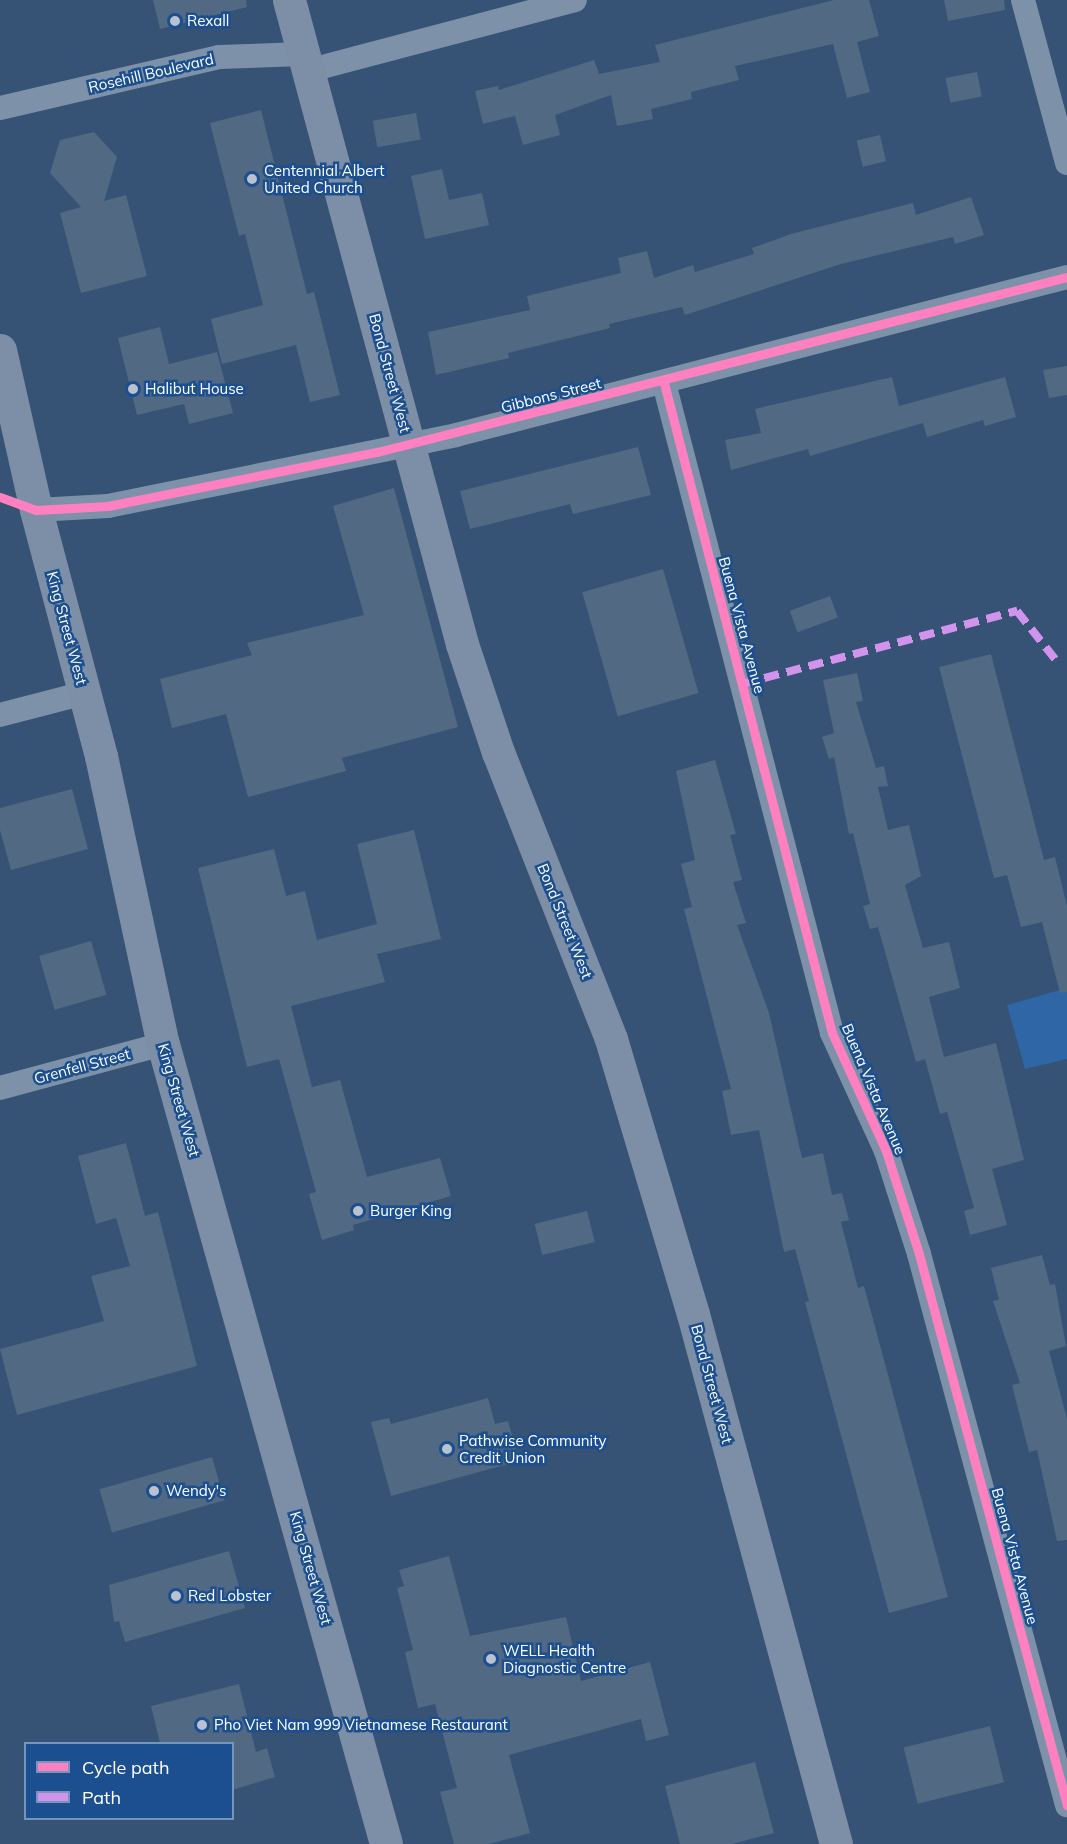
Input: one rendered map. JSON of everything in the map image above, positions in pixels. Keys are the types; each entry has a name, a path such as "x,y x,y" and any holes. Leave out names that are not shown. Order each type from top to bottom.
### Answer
{"main road":[{"name":"Bond Street West","path":"289,0 462,644 498,752 611,1039 693,1314 836,1844"},
{"name":"King Street West","path":"0,350 36,510 85,693 163,1044 386,1844"}],"street":[{"name":"Rosehill Boulevard","path":"0,108 219,57 305,62 575,0"},
{"path":"1023,0 1067,164"},
{"name":"Gibbons Street","path":"36,510 108,506 410,445 663,383 1067,277"},
{"name":"Buena Vista Avenue","path":"663,383 832,1033 886,1151 919,1254 1067,1805"},
{"path":"0,716 85,693"},
{"name":"Grenfell Street","path":"0,1088 163,1044"}],"shaded area":[{"path":"1067,988 1067,1059 1025,1069 1007,1005"}],"building":[{"name":"Rexall","path":"153,0 246,0 247,7 160,29"},
{"path":"834,0 869,0 879,36 857,42 870,92 847,98 833,44 735,66 739,80 691,92 692,99 651,109 653,119 617,126 611,95 555,115 560,135 523,145 515,116 483,124 475,91 498,86 499,90 594,60 599,74 660,62 655,45"},
{"path":"944,0 1004,0 1005,10 948,21"},
{"path":"977,72 982,97 950,103 946,78"},
{"path":"261,110 307,294 314,292 340,395 310,402 296,345 222,364 211,319 263,305 245,234 239,236 210,123"},
{"path":"416,113 421,140 377,147 373,121"},
{"path":"94,132 117,157 104,201 126,195 147,276 81,293 60,213 81,207 50,173 60,140"},
{"path":"880,135 886,161 863,167 857,140"},
{"path":"442,169 449,200 482,193 489,225 425,239 411,176"},
{"path":"971,197 984,235 955,244 953,237 841,264 685,315 682,307 609,324 610,328 508,353 509,358 436,375 428,332 530,310 527,296 621,273 618,258 647,251 654,278 693,265 695,272 754,254 752,248 791,234 913,203 916,215"},
{"path":"160,327 169,364 217,352 233,413 189,424 184,404 137,415 118,338"},
{"path":"1067,366 1067,395 1049,398 1043,370"},
{"path":"892,377 899,406 1005,377 1016,417 985,426 983,420 927,437 923,423 810,456 808,449 731,470 725,440 761,433 755,409"},
{"path":"638,447 651,495 573,514 570,504 470,529 460,491"},
{"path":"394,488 458,727 342,758 346,771 248,797 226,714 172,728 160,679 252,655 247,643 364,615 333,506"},
{"path":"663,569 699,693 618,716 582,592"},
{"path":"830,596 838,618 797,632 790,611"},
{"path":"991,654 1044,860 1055,857 1067,906 1067,992 1060,993 1042,922 1021,927 1007,875 994,878 939,667"},
{"path":"857,673 863,701 856,702 876,768 884,766 888,786 878,787 888,830 909,825 921,876 905,885 923,948 949,942 960,988 929,997 944,1057 996,1043 1024,1160 992,1169 1007,1225 970,1235 964,1211 974,1208 947,1112 940,1114 925,1059 916,1062 878,927 870,929 863,906 870,904 853,833 849,834 834,757 829,759 822,737 834,733 823,680"},
{"path":"715,760 736,834 730,835 742,880 733,882 746,923 737,925 769,1013 802,1158 823,1153 832,1195 842,1193 849,1220 841,1222 858,1288 864,1286 948,1597 889,1613 805,1302 809,1301 795,1249 784,1252 759,1130 731,1135 722,1091 731,1089 684,909 692,907 681,864 695,860 676,771"},
{"path":"72,789 88,849 11,870 0,830 0,808"},
{"path":"414,830 441,939 377,954 385,982 291,1006 312,1087 340,1080 367,1177 440,1158 451,1196 353,1225 354,1230 322,1240 309,1194 316,1192 279,1059 247,1067 198,868 274,849 286,896 305,891 317,940 377,924 357,844"},
{"path":"91,941 106,995 55,1010 39,956"},
{"path":"126,1143 145,1216 158,1212 197,1366 17,1415 0,1349 104,1321 91,1276 130,1266 116,1218 96,1224 78,1156"},
{"path":"587,1211 595,1242 542,1255 535,1224"},
{"path":"1042,1255 1050,1285 1055,1284 1066,1346 1049,1351 1067,1419 1067,1540 1057,1541 1037,1450 1029,1452 1012,1385 1020,1383 993,1301 999,1300 991,1268"},
{"name":"Pathwise Community Credit Union","path":"488,1398 495,1424 508,1421 519,1461 391,1496 371,1422 389,1418 391,1424"},
{"name":"Wendy's","path":"212,1457 224,1500 112,1533 100,1489"},
{"name":"Red Lobster","path":"229,1551 245,1608 125,1642 119,1621 114,1622 109,1585"},
{"path":"449,1556 470,1636 566,1617 581,1681 650,1662 669,1735 646,1741 641,1719 509,1755 530,1833 489,1844 454,1844 440,1792 457,1788 435,1704 418,1708 405,1652 413,1650 397,1588 404,1586 399,1570"},
{"name":"Pho Viet Nam 999 Vietnamese Restaurant","path":"239,1684 256,1752 267,1748 275,1777 234,1789 234,1742 160,1742 151,1706"},
{"path":"990,1726 1004,1782 918,1804 904,1748"},
{"path":"755,1762 774,1833 732,1844 680,1844 665,1786"}],"marked path":[{"path":"742,684 1017,611 1059,664"}],"cycle path":[{"path":"0,497 36,510 108,506 377,452 1067,277"},
{"path":"664,383 832,1033 886,1151 919,1254 1067,1805"}],"place":[{"name":"Rexall","path":"175,21"},
{"name":"Centennial Albert United Church","path":"252,179"},
{"name":"Halibut House","path":"133,389"},
{"name":"Burger King","path":"358,1211"},
{"name":"Pathwise Community Credit Union","path":"447,1449"},
{"name":"Wendy's","path":"154,1491"},
{"name":"Red Lobster","path":"176,1596"},
{"name":"WELL Health Diagnostic Centre","path":"491,1659"},
{"name":"Pho Viet Nam 999 Vietnamese Restaurant","path":"202,1725"}]}
